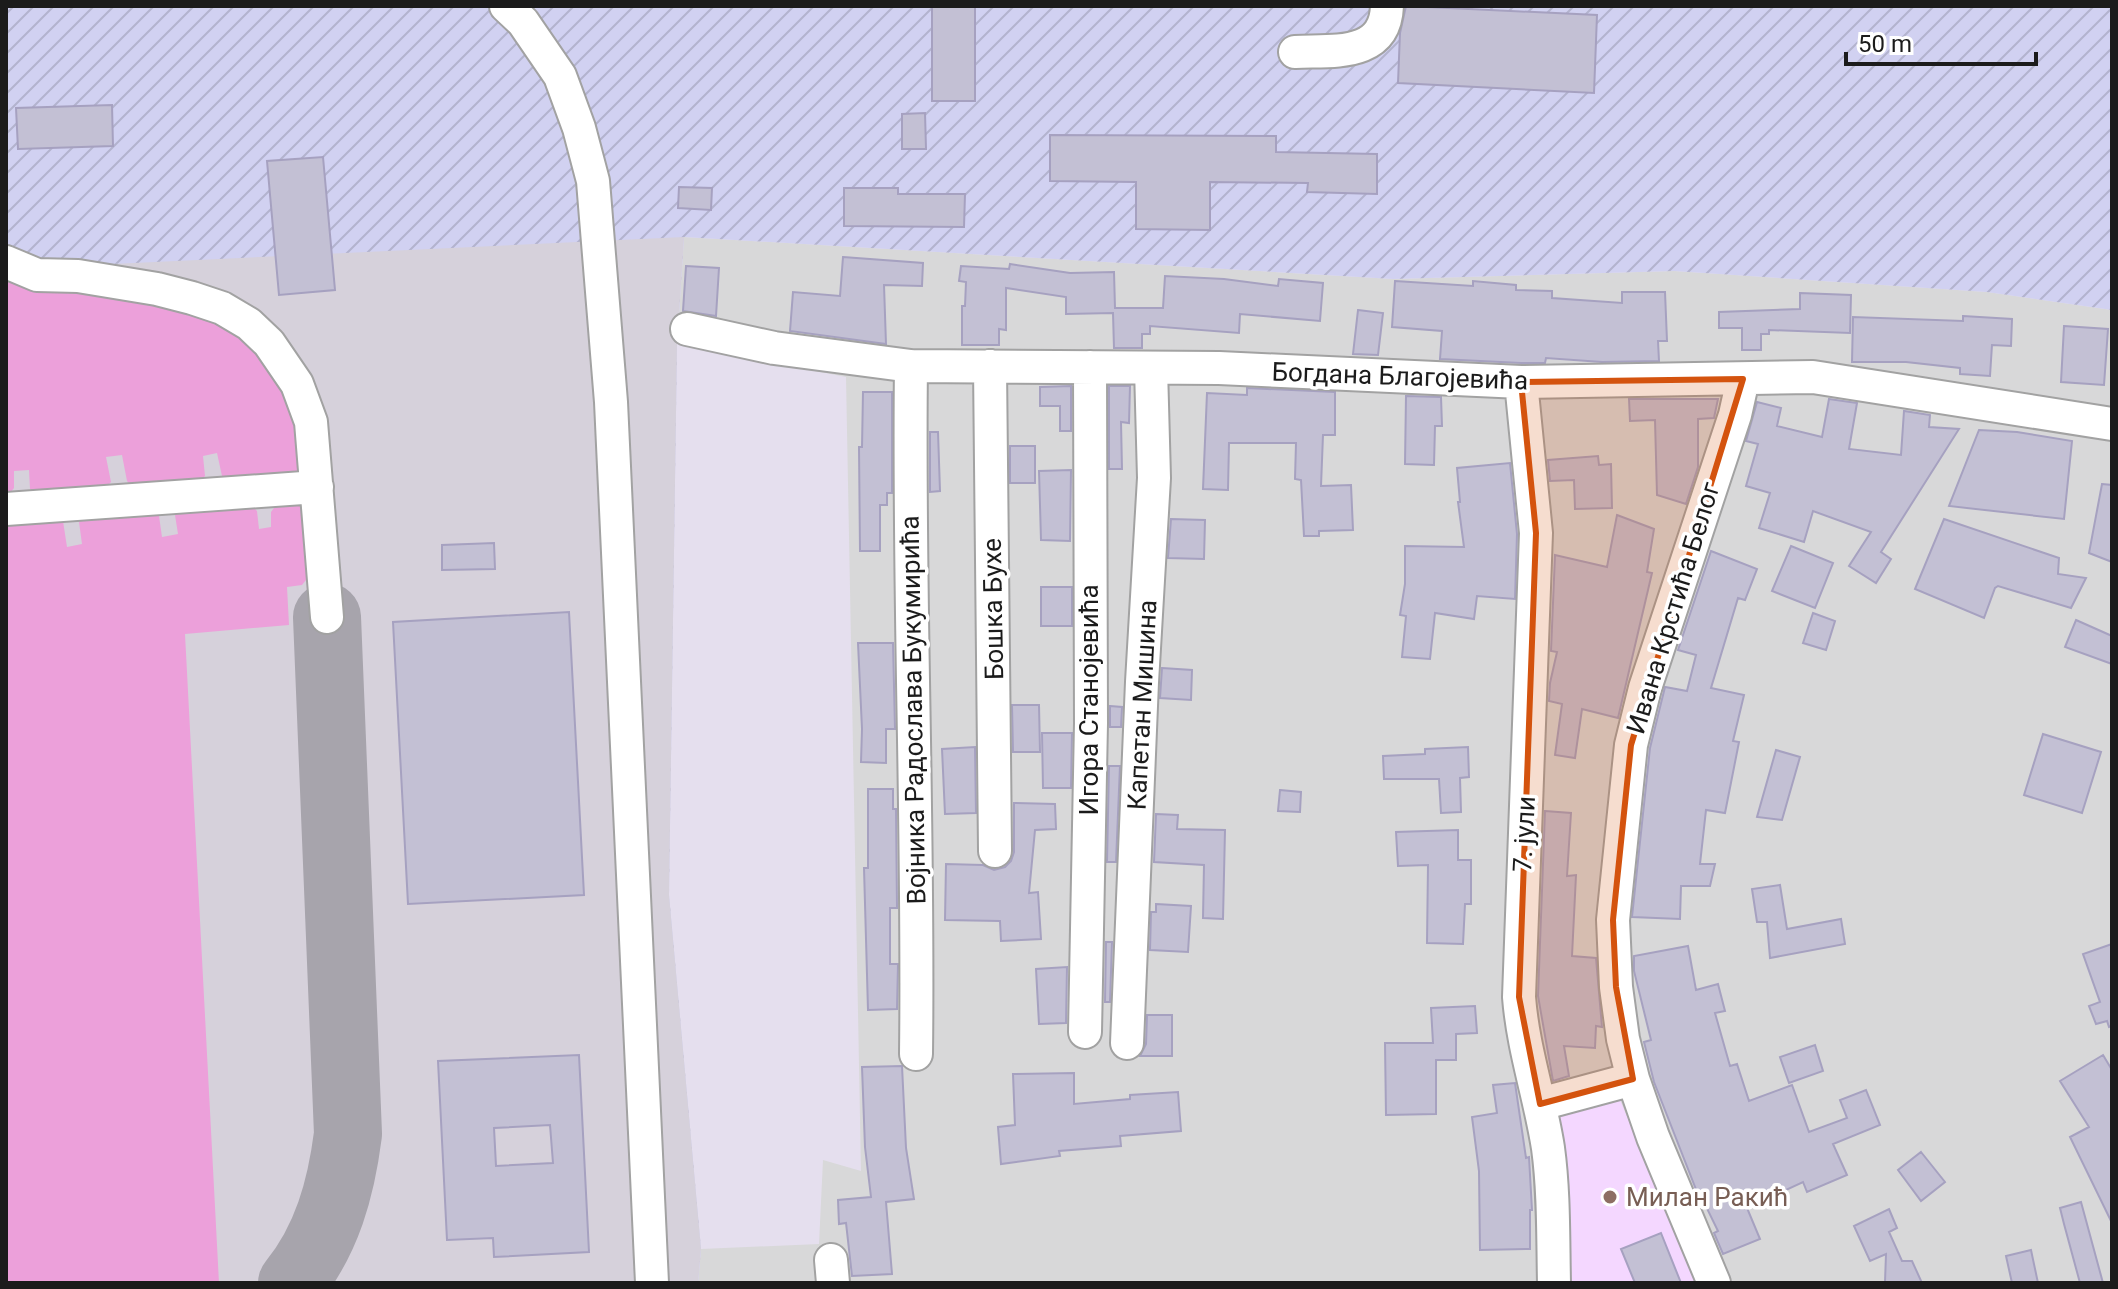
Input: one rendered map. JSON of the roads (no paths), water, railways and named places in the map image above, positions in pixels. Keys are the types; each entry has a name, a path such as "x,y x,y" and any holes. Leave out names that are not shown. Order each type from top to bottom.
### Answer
{"street":[{"path":"506,6 523,22 560,76 579,128 593,181 611,402 652,1283"},
{"path":"1295,52 1354,48 1370,43 1380,34 1387,20 1387,6"},
{"path":"6,262 37,275 78,276 169,292 222,308 249,324 269,343 285,364 306,403 311,422 327,617"},
{"name":"Богдана Благојевића","path":"687,329 774,348 911,366 1219,368 1521,382 1813,377 2112,424"},
{"name":"Војника Радослава Букумирића","path":"911,366 909,524 918,931 916,1054"},
{"name":"Бошка Бухе","path":"990,366 995,851"},
{"name":"Игора Станојевића","path":"1085,1032 1091,723 1090,367"},
{"name":"Капетан Мишина","path":"1127,1043 1154,478 1151,368"},
{"name":"Ивана Крстића Белог","path":"1714,1283 1653,1137 1633,1079 1623,1039 1616,987 1613,920 1631,745 1645,688 1735,415 1743,379"},
{"name":"7. јули","path":"1521,382 1536,533 1519,997 1525,1048 1540,1104 1551,1176 1554,1283"},
{"path":"6,509 317,487"},
{"path":"1540,1104 1633,1079"}],"place":[{"name":"Милан Ракић","path":"1610,1197"}]}
